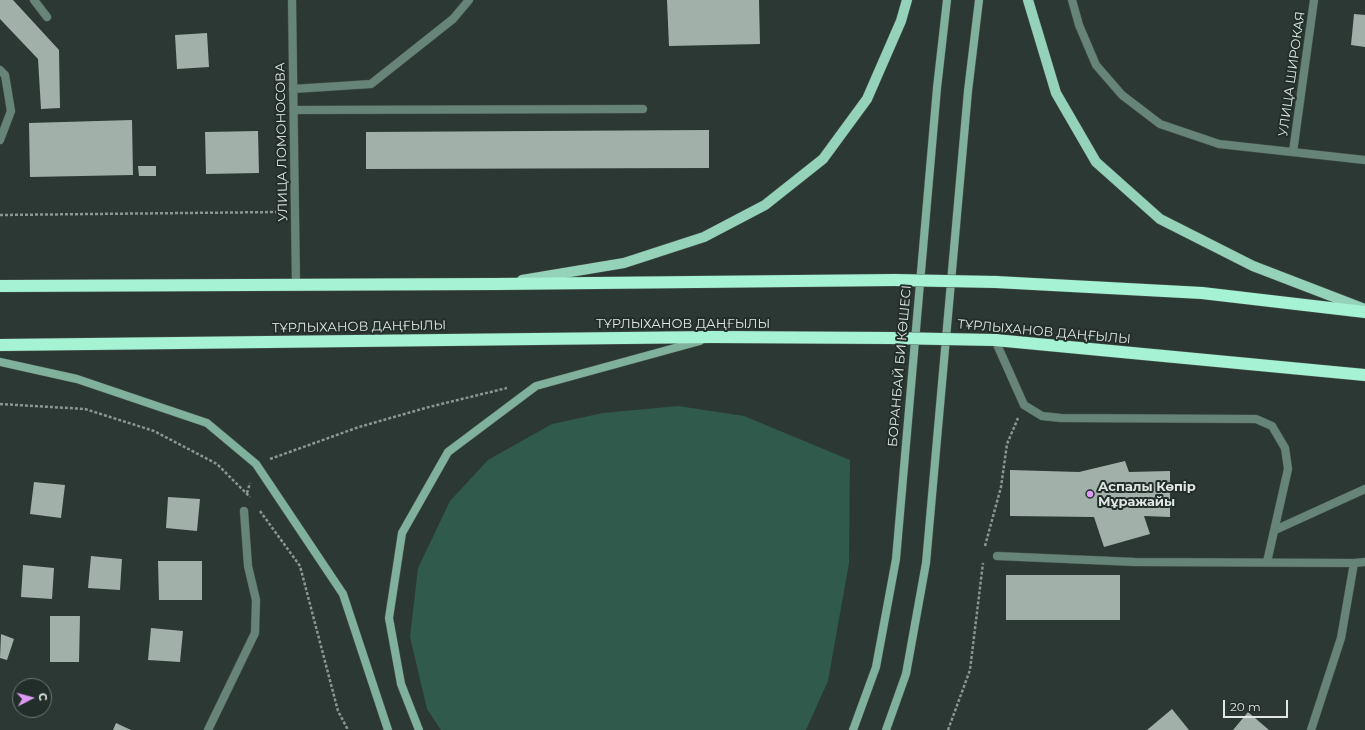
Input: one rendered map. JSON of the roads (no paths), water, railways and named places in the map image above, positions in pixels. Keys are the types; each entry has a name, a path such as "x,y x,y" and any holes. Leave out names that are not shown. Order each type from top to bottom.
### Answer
{"highway":[{"path":"0,286 496,284 895,280 996,282 1202,293 1365,312"},
{"name":"ТҰРЛЫХАНОВ ДАҢҒЫЛЫ","path":"0,345 713,337 994,340 1365,375"}],"main road":[{"path":"496,284 624,262 704,237 765,205 823,159 867,99 901,21 907,0"},
{"name":"БОРАНБАЙ БИ КӨШЕСІ","path":"853,730 876,667 896,559 937,88 947,0"},
{"path":"886,730 906,674 926,563 968,91 979,0"},
{"path":"1028,0 1056,93 1096,162 1160,219 1253,266 1365,309"},
{"path":"419,730 401,684 389,618 402,533 448,452 536,386 713,337"},
{"path":"0,362 77,379 207,423 256,464 343,594 388,730"}],"street":[{"path":"34,0 47,17"},
{"name":"УЛИЦА ЛОМОНОСОВА","path":"292,0 293,88 295,110 296,284"},
{"path":"293,88 371,84 453,19 469,0"},
{"path":"1072,0 1079,25 1096,65 1122,95 1160,124 1219,144 1365,160"},
{"name":"УЛИЦА ШИРОКАЯ","path":"1293,152 1314,0"},
{"path":"0,70 5,75 11,111 0,140"},
{"path":"295,110 643,109"},
{"path":"994,340 1024,405 1042,416 1061,418 1256,419 1272,426 1284,448 1288,469 1266,562"},
{"path":"1274,530 1365,489"},
{"path":"208,730 255,633 256,600 248,566 244,512"},
{"path":"997,556 1135,562 1365,562"},
{"path":"1311,730 1341,638 1354,563"}],"place":[{"name":"Аспалы Көпір Мұражайы","path":"1090,494"}]}
